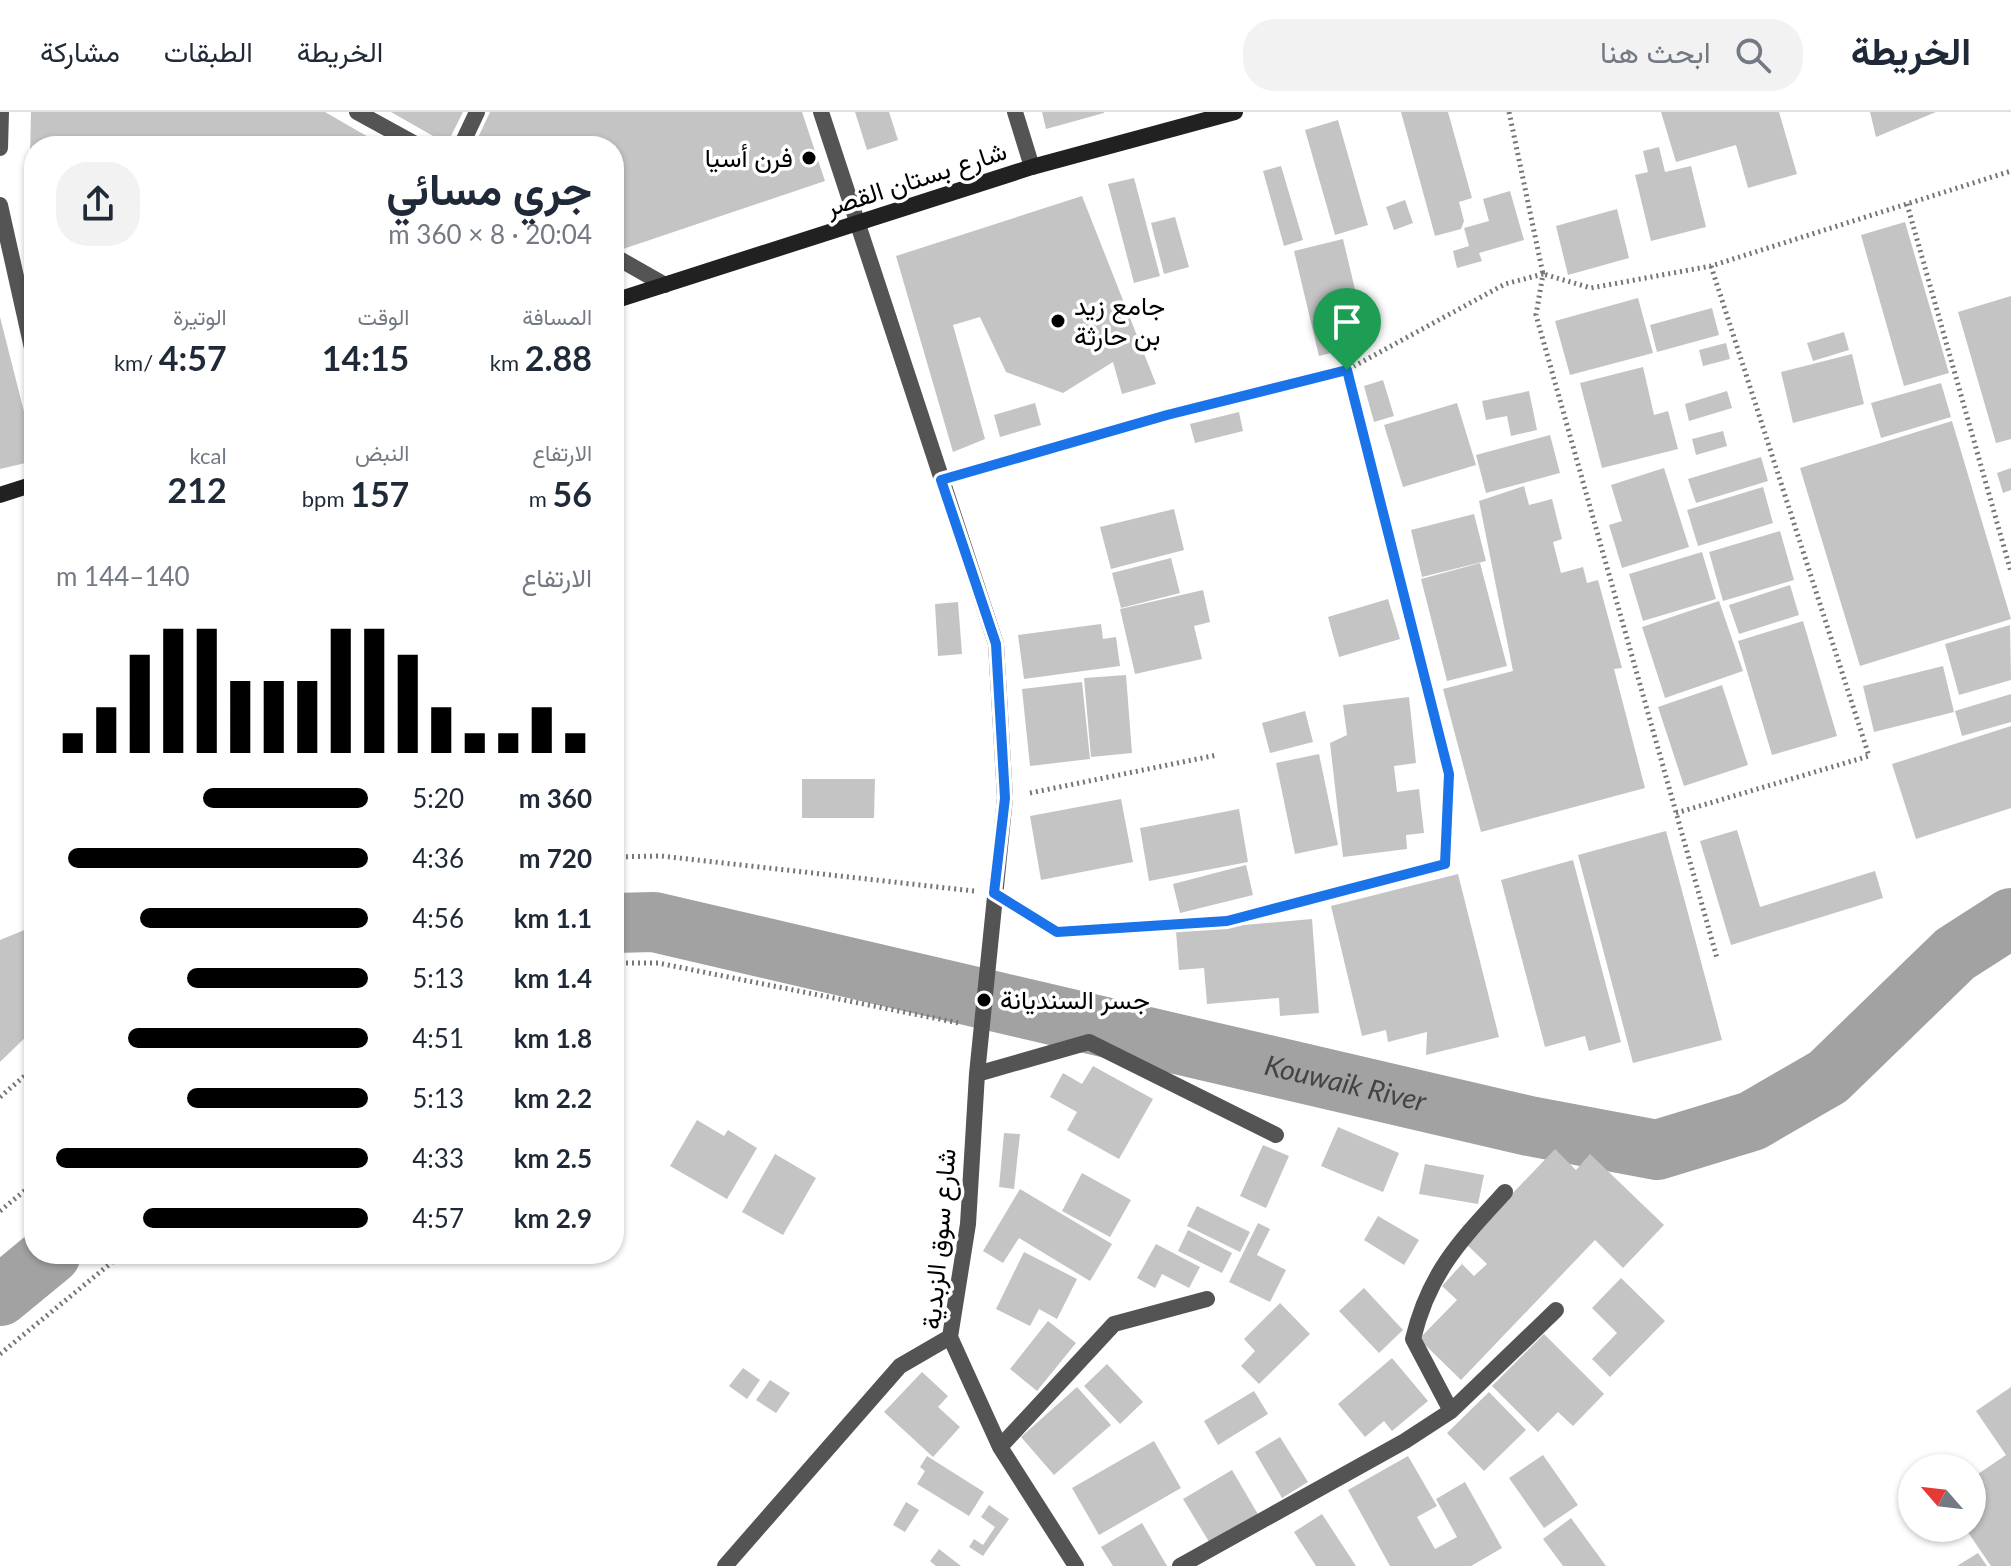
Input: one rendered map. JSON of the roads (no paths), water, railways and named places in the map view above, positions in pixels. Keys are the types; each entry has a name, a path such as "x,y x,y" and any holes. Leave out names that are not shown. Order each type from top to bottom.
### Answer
{"main road":[{"name":"شارع بستان القصر","path":"624,298 1032,167 1235,112"},
{"path":"0,495 24,487"}],"street":[{"path":"0,148 1,112"},
{"path":"357,112 401,136"},
{"path":"466,136 477,112"},
{"name":"شارع سوق الزبدية","path":"821,112 855,224 996,644 1005,798 977,1074 968,1224 950,1337 1000,1447 1076,1566"},
{"path":"1015,112 1032,167"},
{"path":"0,205 24,312"},
{"path":"624,262 665,285"},
{"path":"977,1074 1089,1042 1276,1135"},
{"path":"1451,1411 1413,1339 1418,1317 1447,1256 1505,1192"},
{"path":"1000,1447 1114,1324 1207,1299"},
{"path":"1180,1566 1405,1441 1451,1411 1556,1310"},
{"path":"725,1566 900,1366 950,1337"}],"waterway":[{"name":"Kouwaik River","path":"624,923 654,922 1529,1126 1657,1150 1752,1121 1828,1077 1955,954 2011,918"},
{"name":"Kouwaik River","path":"0,1296 39,1264"}],"place":[{"name":"فرن أسيا","path":"809,158"},
{"name":"جامع زيد بن حارثة","path":"1058,321"},
{"name":"جسر السنديانة","path":"984,1000"}]}
